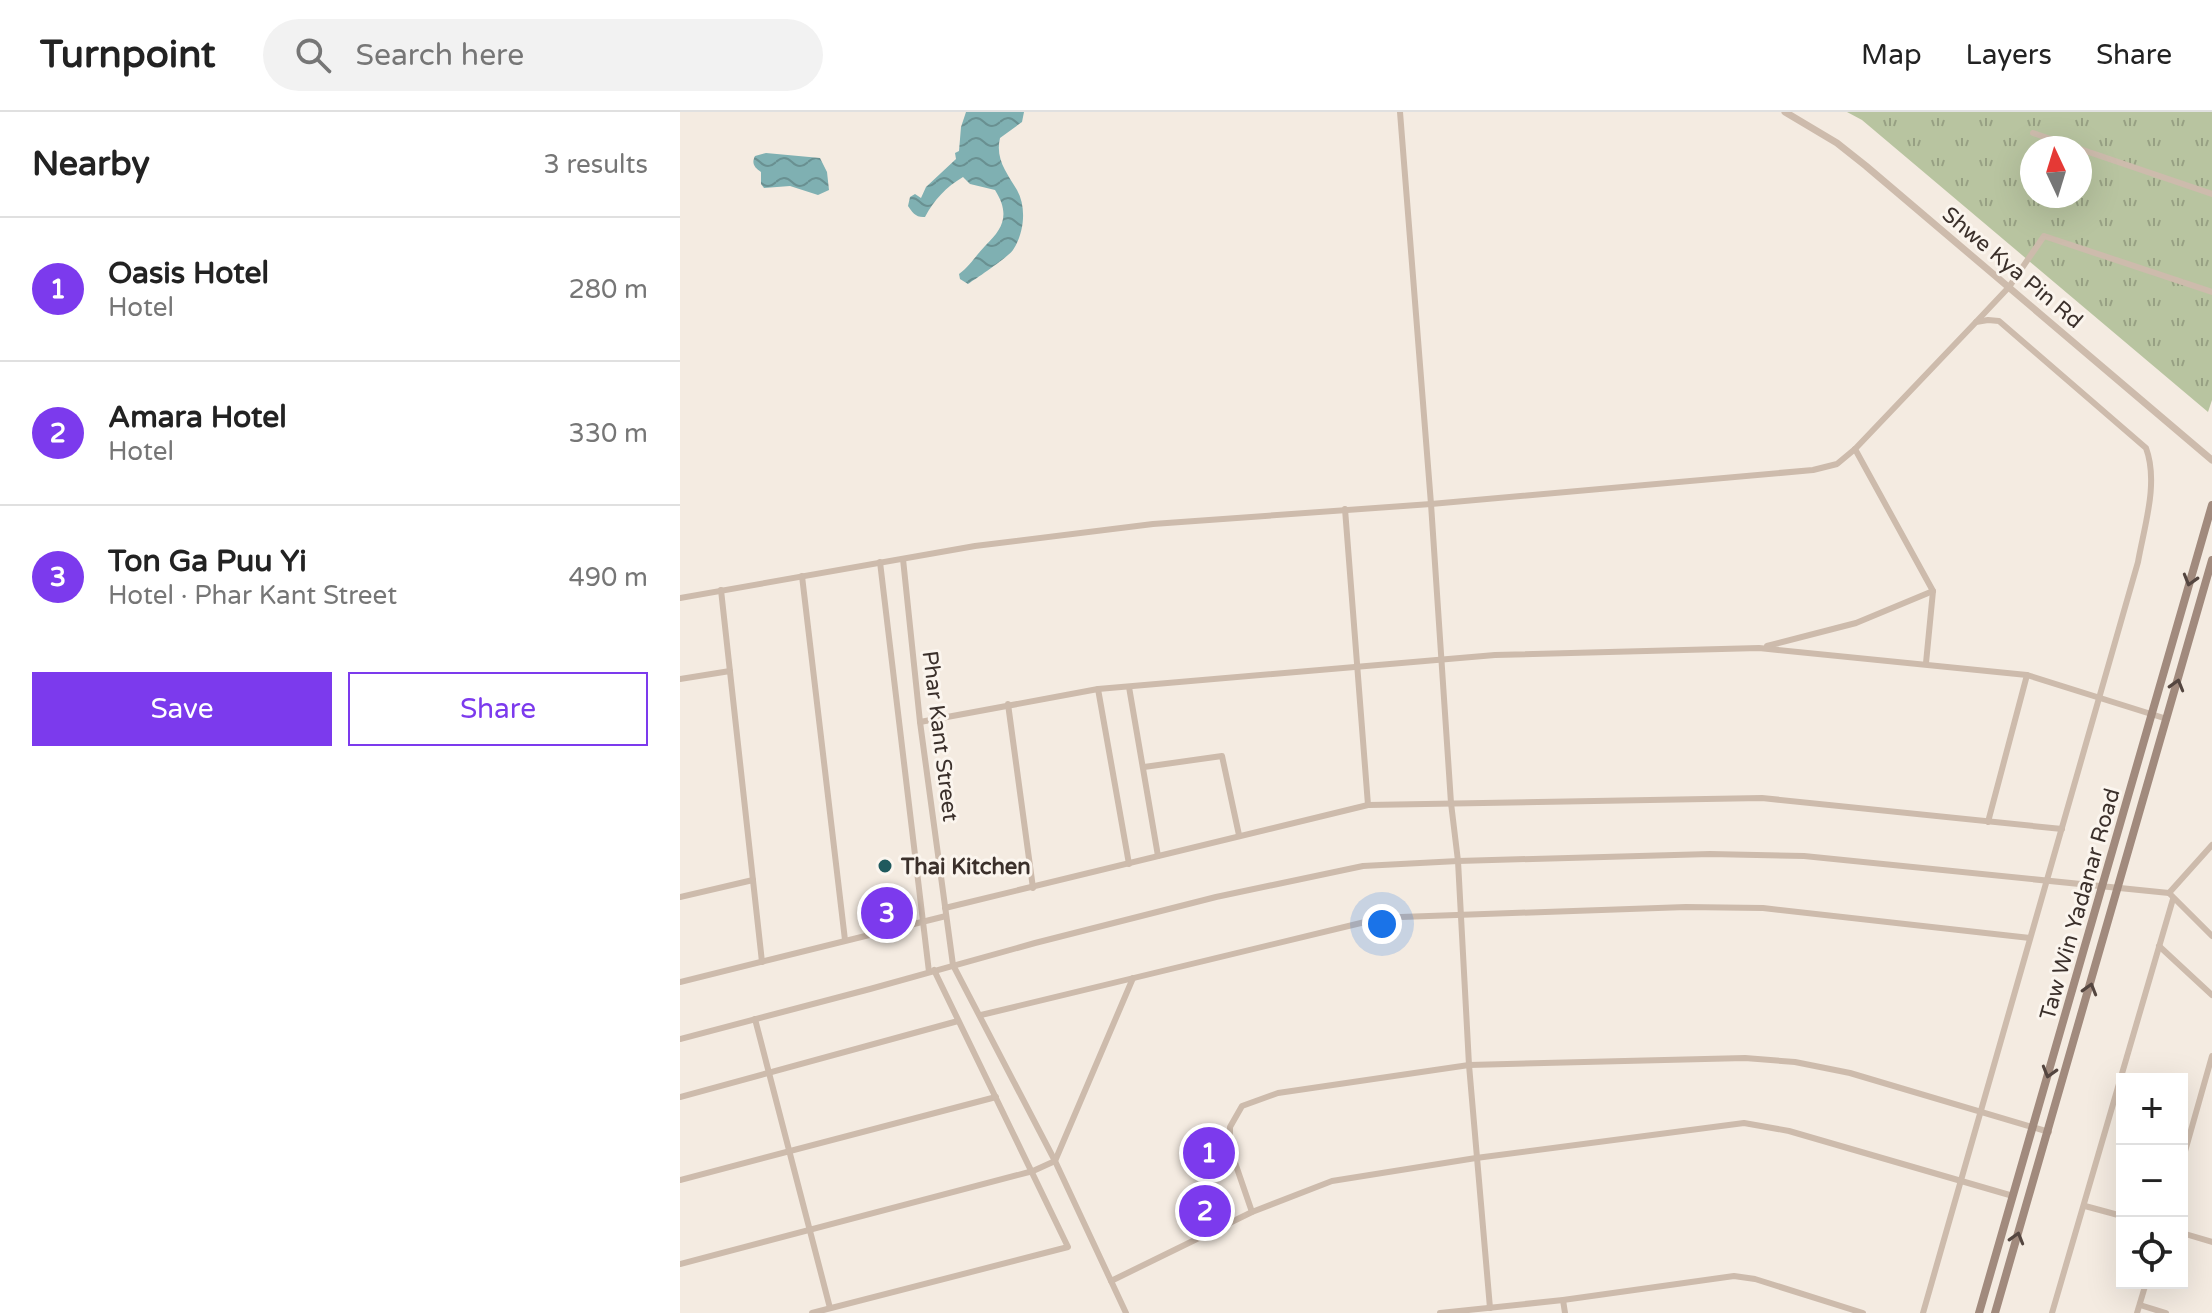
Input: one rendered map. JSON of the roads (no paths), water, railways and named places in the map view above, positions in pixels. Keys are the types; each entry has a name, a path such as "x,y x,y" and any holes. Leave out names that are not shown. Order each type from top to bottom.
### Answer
{"main road":[{"name":"Taw Win Yadanar Road","path":"1979,1313 2212,505"},
{"name":"Taw Win Yadanar Road","path":"1995,1313 2212,560"}],"street":[{"path":"1400,112 1451,803 1458,861 1469,1065 1490,1308"},
{"name":"Shwe Kya Pin Rd","path":"1790,113 1837,143 2212,460"},
{"path":"2033,133 2042,136"},
{"path":"2092,152 2212,194"},
{"path":"680,598 975,546 1153,524 1431,504 1813,470 1837,464 1855,449 2009,287 2044,236 2212,292"},
{"path":"1923,1313 2138,562 2149,503 2151,461 2146,448 1999,321 1976,322"},
{"path":"1855,449 1933,591 1926,663"},
{"path":"1345,509 1368,805"},
{"name":"Phar Kant Street","path":"903,559 920,722 953,965"},
{"path":"812,1313 1068,1247 932,971 880,562"},
{"path":"802,576 845,940"},
{"path":"721,590 762,962"},
{"path":"1759,648 1828,632 1877,616 1933,591"},
{"path":"920,722 1098,689 1495,655 1759,648 2027,675 2167,719"},
{"path":"680,679 730,671"},
{"path":"1988,822 2027,675"},
{"path":"1129,687 1158,856"},
{"path":"1098,689 1129,864"},
{"path":"1008,704 1033,888"},
{"path":"1144,767 1222,756 1239,835"},
{"path":"680,982 1239,835 1368,805 1762,798 2062,829"},
{"path":"2052,1313 2171,896 2211,849"},
{"path":"680,1039 953,965 1302,877 1363,866 1710,854 1804,856 2119,887 2171,896 2212,936"},
{"path":"680,897 753,880"},
{"path":"981,1015 1365,922 1401,917 1686,907 1763,908 2030,938"},
{"path":"2159,946 2212,995"},
{"path":"953,965 1055,1161 1126,1313"},
{"path":"680,1264 1033,1171 1055,1161 1133,978"},
{"path":"755,1019 830,1308"},
{"path":"680,1097 958,1021"},
{"path":"2187,1145 2212,1056"},
{"path":"1252,1212 1230,1148 1230,1127 1242,1106 1278,1093 1469,1065 1745,1058 1795,1062 1850,1073 2049,1132"},
{"path":"680,1180 996,1097"},
{"path":"1111,1281 1252,1212 1332,1181 1476,1158 1744,1123 1789,1131 2013,1196"},
{"path":"2085,1206 2116,1214"},
{"path":"2188,1235 2212,1242"},
{"path":"1440,1313 1563,1300 1734,1276 1755,1279 1863,1313"},
{"path":"2144,1289 2138,1309 2166,1313"},
{"path":"1563,1300 1565,1313"}],"water":[{"path":"966,112 1024,112 1022,122 1000,138 999,146 1003,166 1022,205 1020,236 1010,253 968,284 960,279 959,274 992,239 1003,220 1002,206 995,190 970,184 963,177 941,194 925,217 917,216 908,206 910,197 915,194 921,198 926,187 956,159"},
{"path":"766,153 820,158 827,172 829,190 818,195 790,186 764,188 761,172 753,161 755,156"}],"place":[{"name":"Thai Kitchen","path":"885,866"},
{"name":"Ton Ga Puu Yi","path":"887,913"},
{"name":"Oasis Hotel","path":"1209,1153"},
{"name":"Amara Hotel","path":"1205,1211"}]}
